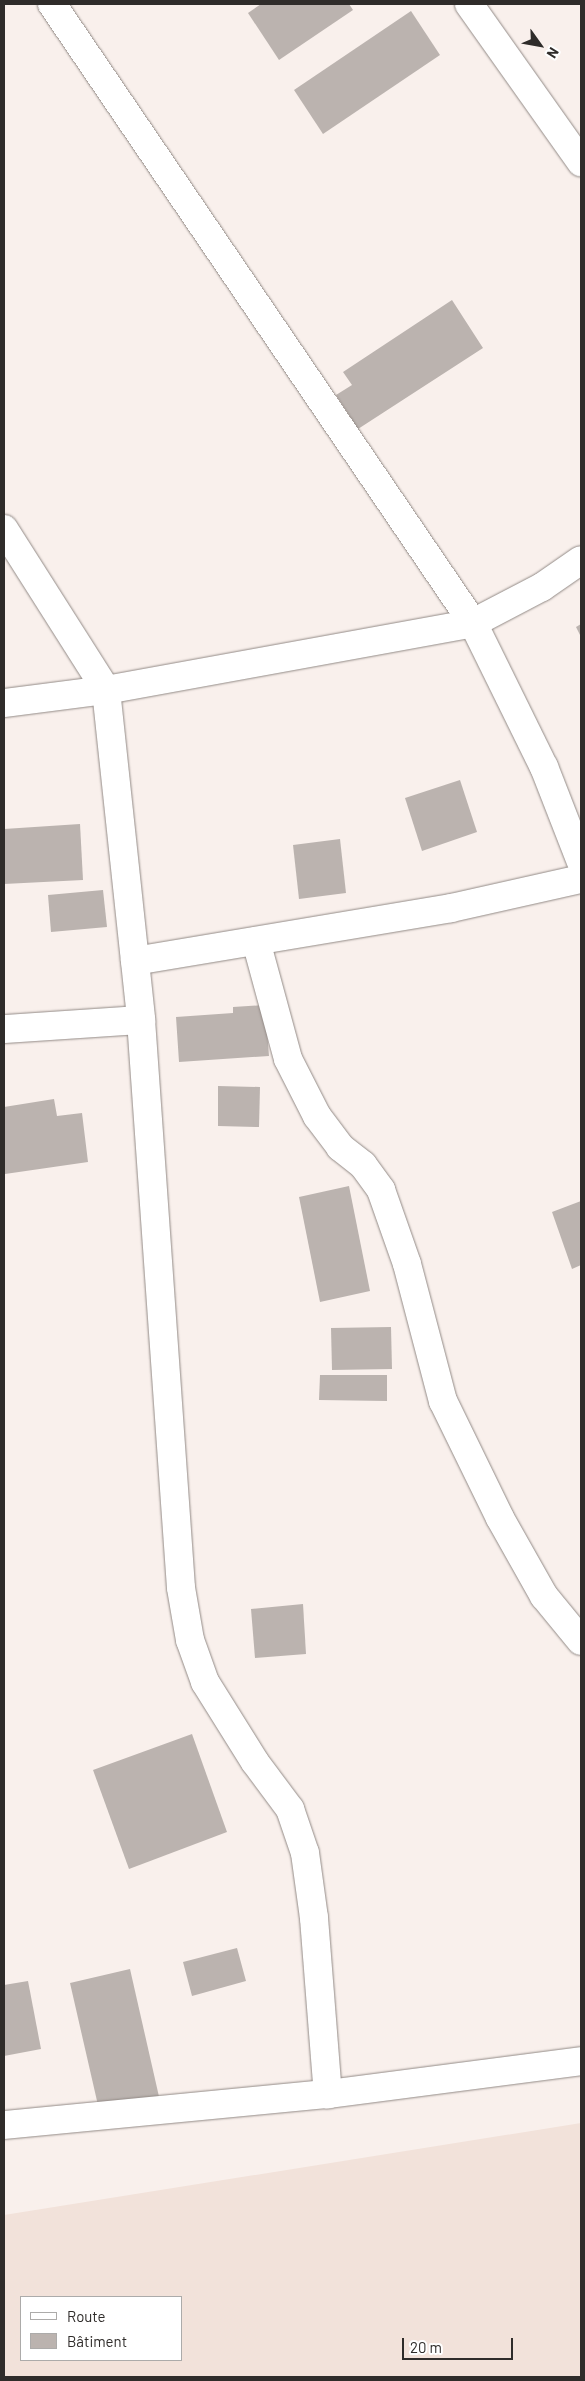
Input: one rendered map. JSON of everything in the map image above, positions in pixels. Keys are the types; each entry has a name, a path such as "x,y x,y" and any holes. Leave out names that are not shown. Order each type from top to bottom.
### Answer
{"street":[{"path":"52,4 473,623 544,767 581,862"},
{"path":"469,4 581,162"},
{"path":"4,529 106,690 141,1020 181,1588 187,1623 205,1682 290,1809 305,1853 314,1918 328,2094"},
{"path":"4,703 106,690 473,623 542,587 581,560"},
{"path":"135,961 451,908 581,879"},
{"path":"256,941 288,1059 317,1116 340,1147 363,1165 381,1190 407,1264 443,1401 500,1518 544,1596 581,1641"},
{"path":"4,1030 141,1020"},
{"path":"4,2125 328,2094 581,2061"}],"shaded area":[{"path":"581,2123 581,2377 4,2377 4,2215"}],"building":[{"path":"261,4 349,4 353,10 279,60 248,13"},
{"path":"411,11 440,55 323,134 294,90"},
{"path":"452,300 483,348 358,429 336,395 352,385 343,372"},
{"path":"581,624 581,637 576,627"},
{"path":"460,780 477,832 422,851 405,798"},
{"path":"80,824 83,880 4,884 4,829"},
{"path":"340,839 346,893 299,899 293,845"},
{"path":"103,890 107,927 51,932 48,895"},
{"path":"265,1005 269,1056 179,1062 176,1017 233,1013 233,1007"},
{"path":"218,1086 260,1087 259,1127 218,1126"},
{"path":"54,1099 57,1116 82,1113 88,1162 5,1174 4,1107"},
{"path":"349,1186 370,1291 320,1302 299,1197"},
{"path":"581,1201 581,1265 572,1269 552,1212"},
{"path":"391,1327 392,1369 332,1370 331,1328"},
{"path":"320,1375 387,1375 387,1401 319,1400"},
{"path":"303,1604 306,1654 255,1658 251,1609"},
{"path":"192,1734 227,1832 129,1869 93,1770"},
{"path":"237,1948 246,1981 192,1996 183,1962"},
{"path":"130,1969 160,2101 100,2114 70,1983"},
{"path":"28,1981 41,2049 4,2056 4,1985"}]}
